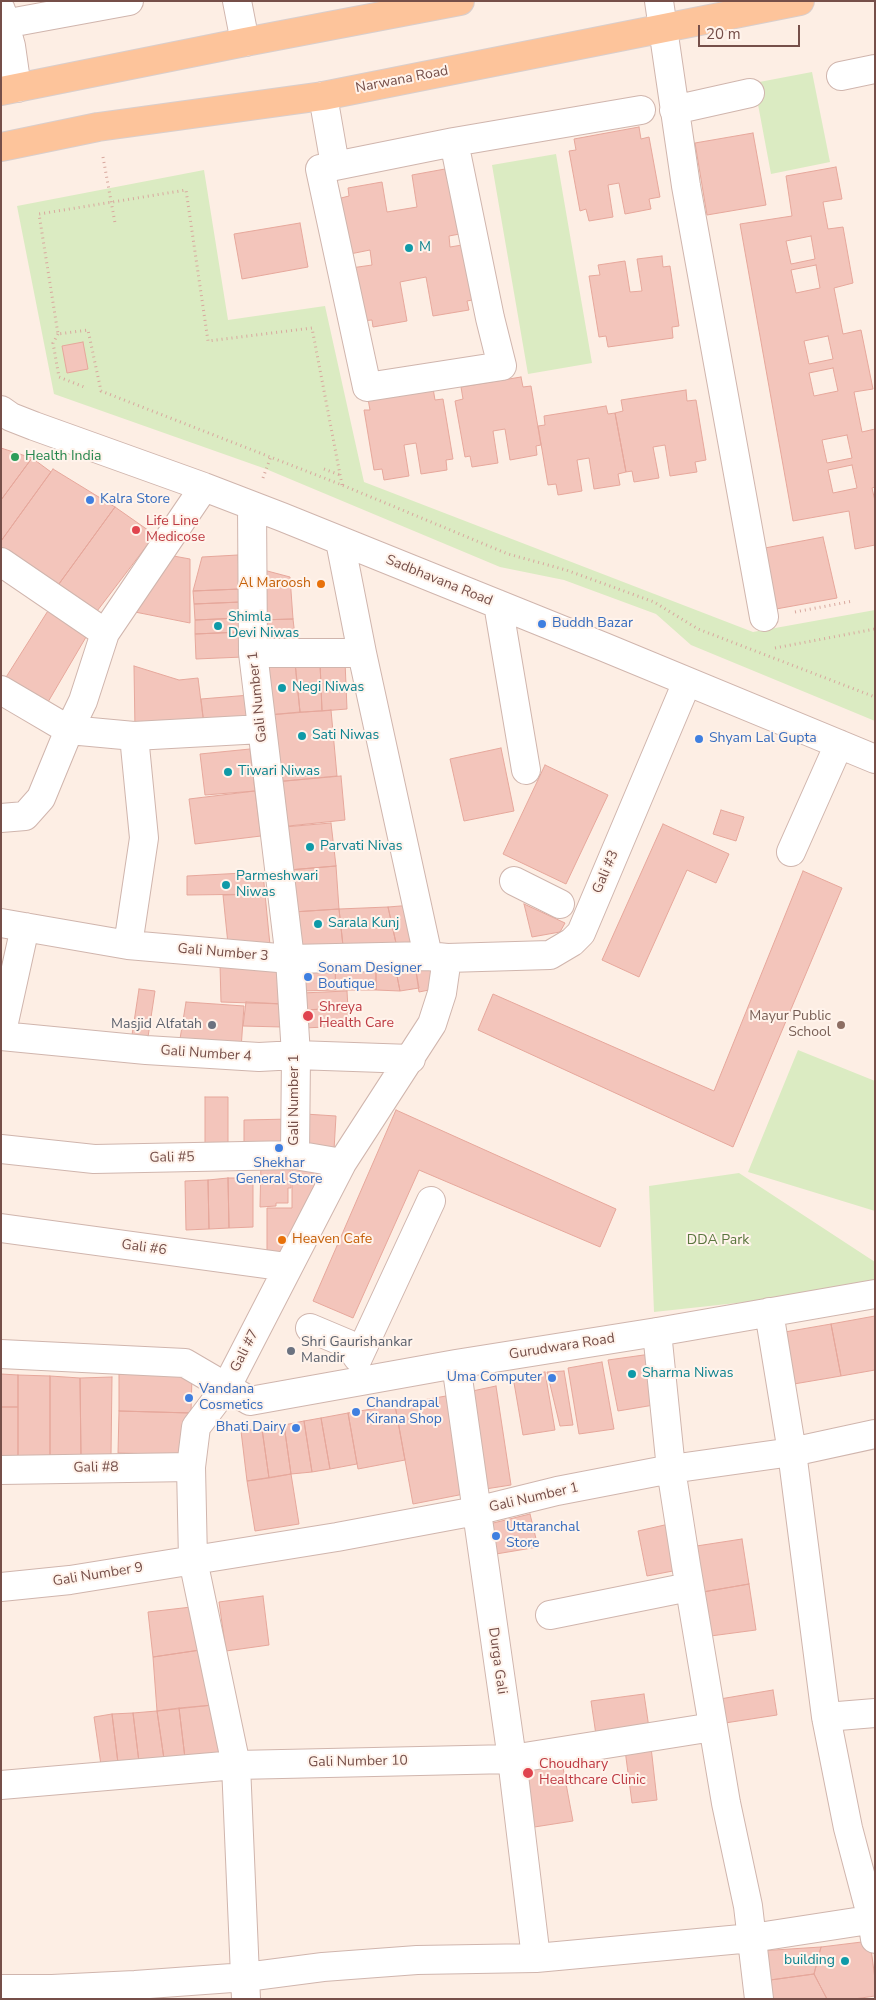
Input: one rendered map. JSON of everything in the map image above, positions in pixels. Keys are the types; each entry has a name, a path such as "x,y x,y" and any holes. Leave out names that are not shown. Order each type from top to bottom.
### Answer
{"main road":[{"path":"9,89 460,1"},
{"name":"Narwana Road","path":"1,147 98,127 323,96 800,1"}],"street":[{"path":"9,89 11,46 2,17 129,1"},
{"path":"237,1 245,42"},
{"path":"659,1 674,110 764,618"},
{"path":"841,76 875,69"},
{"path":"674,110 750,93"},
{"path":"323,96 335,165"},
{"path":"454,142 490,318 502,366 367,387 320,169 454,142 640,110"},
{"name":"Sadbhavana Road","path":"1,410 11,417 34,426 204,487 498,604 875,759"},
{"path":"1,818 25,816 40,798 83,701 105,633 204,487"},
{"name":"Gali Number 1","path":"252,506 252,653 290,959 296,1055 295,1155"},
{"path":"340,541 362,653 437,958"},
{"path":"1,562 105,633"},
{"path":"498,604 526,770"},
{"path":"252,653 362,653"},
{"name":"Gali #3","path":"437,958 550,955 562,950 576,938 584,924 687,682"},
{"path":"1,690 69,730 134,736 262,729"},
{"path":"128,945 144,838 134,736"},
{"path":"791,852 839,744"},
{"path":"514,881 560,904"},
{"path":"1,1036 13,925"},
{"name":"Gali Number 3","path":"13,925 128,945 290,959 437,958"},
{"name":"Gali #7","path":"1,1354 185,1363 227,1386 342,1163 432,1024 442,993 437,958"},
{"name":"Gali Number 4","path":"1,1036 146,1050 259,1057 296,1055 411,1059"},
{"name":"Gali #5","path":"1,1150 94,1159 295,1155 342,1163"},
{"path":"360,1369 431,1201"},
{"name":"Gali #6","path":"1,1228 287,1267"},
{"name":"Gurudwara Road","path":"227,1386 250,1401 360,1369 456,1364 657,1332 875,1294"},
{"path":"1,1988 246,1988 322,1967 417,1960 536,1958 752,1938 794,1930 874,1926 848,1828 826,1717 792,1452 770,1312"},
{"path":"310,1328 348,1344 360,1369"},
{"path":"657,1332 671,1469 689,1587 726,1803 748,1906 759,1999"},
{"name":"Durga Gali","path":"456,1364 512,1759 536,1958"},
{"path":"227,1386 196,1427 191,1467 193,1560 236,1764 246,1988"},
{"name":"Gali Number 1","path":"193,1560 337,1537 476,1511 557,1491 671,1469 792,1452 875,1434"},
{"name":"Gali #8","path":"1,1470 191,1467"},
{"name":"Gali Number 9","path":"1,1586 70,1580 193,1560"},
{"path":"550,1615 689,1587"},
{"path":"826,1717 875,1713"},
{"name":"Gali Number 10","path":"1,1784 236,1764 512,1759 713,1727"}],"path":[{"path":"108,189 115,223"},
{"path":"84,386 59,377 52,344 58,334 38,214 186,190 208,342 312,328 342,485"},
{"path":"58,334 88,330 101,391 342,485 508,554 566,570 654,602 698,629 875,697"},
{"path":"324,469 341,475"},
{"path":"764,618 853,601"},
{"path":"754,651 875,629"}],"green space":[{"path":"812,72 830,162 771,174 754,83"},
{"path":"556,154 592,363 528,374 492,165"},
{"path":"204,170 228,320 325,306 364,482 753,632 875,610 875,721 691,645 656,614 564,580 500,567 266,469 54,394 17,206"},
{"path":"798,1050 875,1081 875,1211 748,1172"},
{"name":"DDA Park","path":"739,1173 875,1262 875,1288 654,1312 649,1186"}],"building":[{"path":"639,127 641,139 649,137 660,197 649,199 651,209 625,214 619,183 608,185 613,217 589,221 586,209 580,211 569,151 576,150 574,139"},
{"path":"753,133 766,205 707,215 695,143"},
{"path":"836,167 842,199 823,202 828,229 843,227 853,283 834,288 843,334 861,330 873,389 854,392 862,432 875,429 875,487 872,488 875,501 875,545 855,549 849,511 793,521 740,224 792,216 786,176","holes":["811,236 815,259 791,264 786,241","816,265 820,288 796,293 791,270","828,336 833,359 809,364 804,341","833,368 838,391 814,396 809,373","847,435 852,458 827,463 822,440","852,465 857,488 833,493 828,470"]},
{"name":"M","path":"445,169 447,179 456,178 465,233 449,236 450,247 468,244 478,299 467,301 469,310 433,316 426,277 400,282 407,321 373,327 372,320 360,321 351,268 372,265 370,250 350,254 341,198 349,196 348,188 382,182 387,212 417,207 412,175"},
{"path":"300,223 308,267 242,279 234,234"},
{"path":"662,256 663,267 670,266 679,326 672,327 673,338 608,347 606,336 599,337 589,276 600,275 598,265 625,261 630,292 642,291 637,259"},
{"path":"83,342 88,369 67,373 62,346"},
{"path":"521,377 523,387 531,386 541,445 536,446 537,455 510,460 505,429 493,431 498,463 472,467 470,456 465,457 455,401 463,399 461,387"},
{"path":"433,388 435,400 443,399 453,459 446,460 447,470 421,474 416,443 404,445 409,476 384,480 382,469 374,470 364,410 370,410 368,399"},
{"path":"686,390 687,401 696,400 706,460 695,462 697,472 670,476 665,445 653,447 659,478 634,482 632,471 626,472 615,413 623,411 621,400"},
{"path":"606,406 608,414 615,413 626,472 618,474 620,485 594,489 589,458 577,460 582,491 558,495 556,484 548,485 538,426 545,425 544,416"},
{"path":"1,448 32,458 1,500"},
{"path":"32,458 51,472 1,541 1,500"},
{"path":"53,469 115,507 56,588 1,554 1,541"},
{"path":"115,507 155,535 94,615 56,588"},
{"path":"823,537 837,598 776,609 765,548"},
{"path":"168,555 190,559 190,623 135,612"},
{"path":"238,555 240,589 193,591 202,557"},
{"path":"256,568 290,577 293,619 259,620"},
{"path":"240,589 241,602 194,604 193,591"},
{"path":"241,602 241,618 195,620 194,604"},
{"path":"51,606 89,632 48,702 3,682"},
{"name":"Shimla Devi Niwas","path":"241,618 241,632 195,634 195,620"},
{"path":"293,619 295,636 259,638 259,620"},
{"path":"241,632 243,657 196,659 195,634"},
{"name":"Negi Niwas","path":"295,661 300,712 268,715 263,664"},
{"path":"345,661 347,709 322,711 320,662"},
{"path":"320,662 322,711 300,712 295,664"},
{"path":"134,666 179,680 198,678 204,725 135,730"},
{"path":"250,695 251,721 204,725 201,699"},
{"name":"Sati Niwas","path":"331,710 337,776 274,782 268,715"},
{"path":"501,748 514,811 464,821 450,759"},
{"name":"Tiwari Niwas","path":"250,749 255,791 205,795 200,754"},
{"path":"545,765 608,795 566,884 503,854"},
{"path":"341,776 345,820 279,827 274,782"},
{"path":"255,791 261,836 195,844 189,799"},
{"path":"721,810 744,817 736,841 713,834"},
{"name":"Parvati Nivas","path":"331,823 336,866 289,870 284,827"},
{"path":"663,824 729,854 716,883 687,870 639,977 602,960"},
{"path":"336,866 339,909 293,912 289,870"},
{"path":"803,871 842,888 733,1147 478,1030 493,994 714,1091"},
{"name":"Parmeshwari Niwas","path":"263,872 265,894 187,895 187,876"},
{"path":"265,894 270,945 228,944 223,895"},
{"path":"524,904 565,923 560,932 532,937"},
{"path":"413,905 422,951 398,952 388,907"},
{"path":"388,907 398,952 344,955 339,909"},
{"name":"Sarala Kunj","path":"339,909 344,955 298,957 293,912"},
{"path":"437,962 439,988 419,992 415,965"},
{"path":"220,964 284,967 283,1004 221,1002"},
{"path":"415,965 419,988 400,991 395,966"},
{"path":"395,966 400,991 376,990 376,967"},
{"path":"335,967 336,990 301,991 300,968"},
{"path":"335,967 376,967 376,990 336,990"},
{"path":"139,989 155,991 148,1037 132,1035"},
{"path":"347,991 348,1008 303,1010 302,993"},
{"name":"Masjid Alfatah","path":"186,1002 244,1006 241,1049 179,1045"},
{"path":"246,1002 283,1004 282,1027 243,1026"},
{"path":"348,1008 349,1026 303,1028 303,1010"},
{"path":"205,1097 228,1097 228,1149 205,1149"},
{"path":"396,1110 616,1209 600,1247 419,1170 353,1318 313,1301"},
{"path":"305,1114 336,1116 334,1150 304,1148"},
{"path":"291,1119 292,1150 244,1151 244,1120"},
{"path":"261,1161 290,1163 291,1188 288,1188 288,1203 276,1203 276,1206 260,1207"},
{"path":"292,1163 324,1167 282,1254 267,1254 267,1208 292,1208"},
{"path":"228,1178 229,1228 209,1229 208,1180"},
{"path":"228,1178 253,1178 253,1227 229,1228"},
{"path":"208,1180 209,1229 186,1230 185,1181"},
{"path":"875,1316 875,1370 841,1376 831,1324"},
{"path":"831,1324 841,1376 788,1385 779,1333"},
{"name":"Sharma Niwas","path":"651,1354 660,1404 618,1411 608,1360"},
{"path":"602,1362 614,1429 579,1434 568,1368"},
{"path":"564,1371 573,1425 560,1426 547,1372"},
{"path":"545,1372 555,1430 523,1435 513,1377"},
{"path":"1,1374 18,1375 18,1407 1,1407"},
{"path":"119,1374 192,1376 191,1413 119,1411"},
{"path":"18,1375 50,1376 50,1457 18,1456"},
{"path":"50,1376 80,1378 81,1457 50,1457"},
{"path":"112,1377 111,1456 81,1457 80,1378"},
{"path":"496,1386 511,1485 479,1490 463,1393"},
{"path":"446,1396 464,1494 413,1504 395,1405"},
{"path":"395,1405 405,1460 358,1469 348,1413"},
{"path":"1,1407 18,1407 18,1456 1,1457"},
{"path":"119,1411 191,1413 191,1455 118,1453"},
{"path":"348,1413 357,1464 330,1469 321,1418"},
{"path":"321,1418 330,1469 312,1472 304,1421"},
{"path":"304,1421 312,1472 291,1474 284,1425"},
{"path":"284,1425 291,1474 269,1478 262,1429"},
{"path":"262,1429 269,1478 247,1481 241,1431"},
{"path":"291,1474 299,1524 255,1531 247,1481"},
{"path":"530,1514 538,1547 490,1555 485,1525"},
{"path":"669,1524 678,1570 647,1576 638,1531"},
{"path":"742,1539 749,1584 697,1593 690,1547"},
{"path":"749,1584 756,1630 703,1637 697,1593"},
{"path":"263,1596 269,1645 226,1651 219,1602"},
{"path":"200,1606 207,1649 153,1657 148,1612"},
{"path":"207,1649 213,1705 157,1711 153,1657"},
{"path":"773,1690 777,1715 725,1723 720,1699"},
{"path":"644,1694 649,1728 596,1735 591,1701"},
{"path":"213,1705 219,1754 185,1758 179,1708"},
{"path":"179,1708 185,1758 164,1759 157,1711"},
{"path":"157,1711 164,1759 139,1762 133,1713"},
{"path":"133,1713 139,1762 118,1763 112,1714"},
{"path":"112,1714 118,1763 101,1765 94,1717"},
{"path":"651,1747 657,1800 632,1803 625,1750"},
{"path":"561,1757 573,1821 528,1828 518,1765"},
{"name":"building","path":"870,1941 875,1979 875,1996 854,1999 827,1999 814,1974 821,1947"},
{"path":"821,1947 814,1974 763,1981 759,1951"},
{"path":"814,1974 827,1999 765,1999 763,1981"}],"place":[{"name":"M","path":"409,248"},
{"name":"Health India","path":"15,457"},
{"name":"Kalra Store","path":"90,500"},
{"name":"Life Line Medicose","path":"136,530"},
{"name":"Al Maroosh","path":"321,584"},
{"name":"Buddh Bazar","path":"542,624"},
{"name":"Shimla Devi Niwas","path":"218,626"},
{"name":"Negi Niwas","path":"282,688"},
{"name":"Sati Niwas","path":"302,736"},
{"name":"Shyam Lal Gupta","path":"699,739"},
{"name":"Tiwari Niwas","path":"228,772"},
{"name":"Parvati Nivas","path":"310,847"},
{"name":"Parmeshwari Niwas","path":"226,885"},
{"name":"Sarala Kunj","path":"318,924"},
{"name":"Sonam Designer Boutique","path":"308,977"},
{"name":"Shreya Health Care","path":"308,1016"},
{"name":"Masjid Alfatah","path":"212,1025"},
{"name":"Mayur Public School","path":"841,1025"},
{"name":"Shekhar General Store","path":"279,1148"},
{"name":"Heaven Cafe","path":"282,1240"},
{"name":"Shri Gaurishankar Mandir","path":"291,1351"},
{"name":"Sharma Niwas","path":"632,1374"},
{"name":"Uma Computer","path":"552,1378"},
{"name":"Vandana Cosmetics","path":"189,1398"},
{"name":"Chandrapal Kirana Shop","path":"356,1412"},
{"name":"Bhati Dairy","path":"296,1428"},
{"name":"Uttaranchal Store","path":"496,1536"},
{"name":"Choudhary Healthcare Clinic","path":"528,1773"},
{"name":"building","path":"845,1961"}]}
